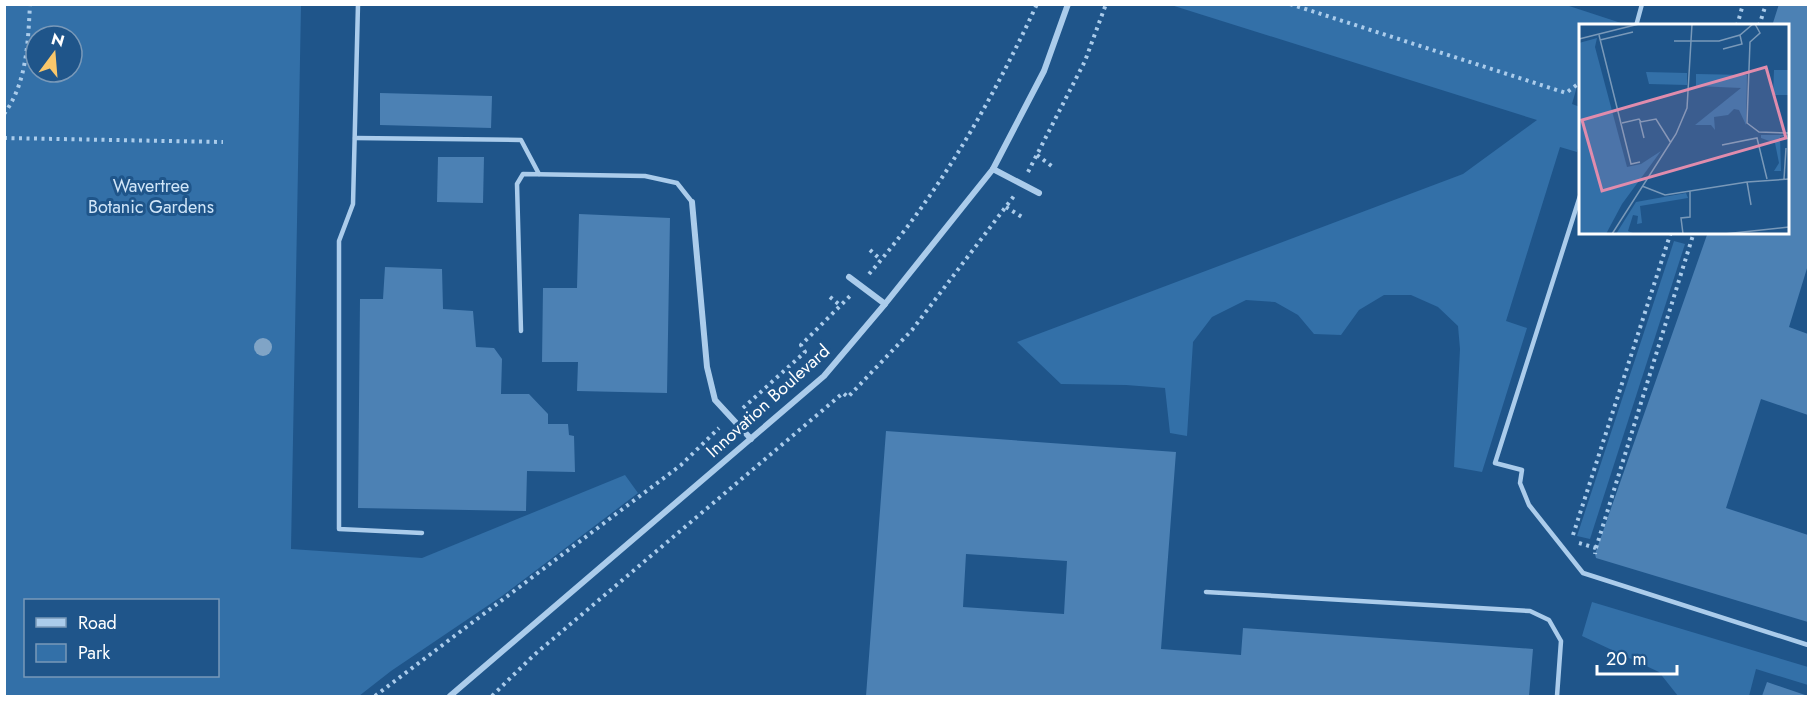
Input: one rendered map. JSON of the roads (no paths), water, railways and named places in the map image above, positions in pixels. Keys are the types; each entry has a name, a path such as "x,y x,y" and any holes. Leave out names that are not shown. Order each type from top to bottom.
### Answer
{"street":[{"name":"Innovation Boulevard","path":"450,696 824,376 993,169 1044,71 1068,4"},
{"path":"993,169 1039,193"},
{"path":"692,202 707,367 715,400 751,439"},
{"path":"849,277 885,304"}],"lane":[{"path":"358,4 353,204 339,241 339,529 422,533"},
{"path":"1636,24 1642,4"},
{"path":"355,138 521,140 539,174"},
{"path":"521,332 517,184 523,174 645,176 677,183 692,202"},
{"path":"1579,202 1495,463 1522,470 1520,483 1529,505 1582,573 1809,645"},
{"path":"1206,592 1530,611 1549,620 1562,641 1557,696"}],"park label":[{"name":"Wavertree Botanic Gardens","path":"151,196"}]}
